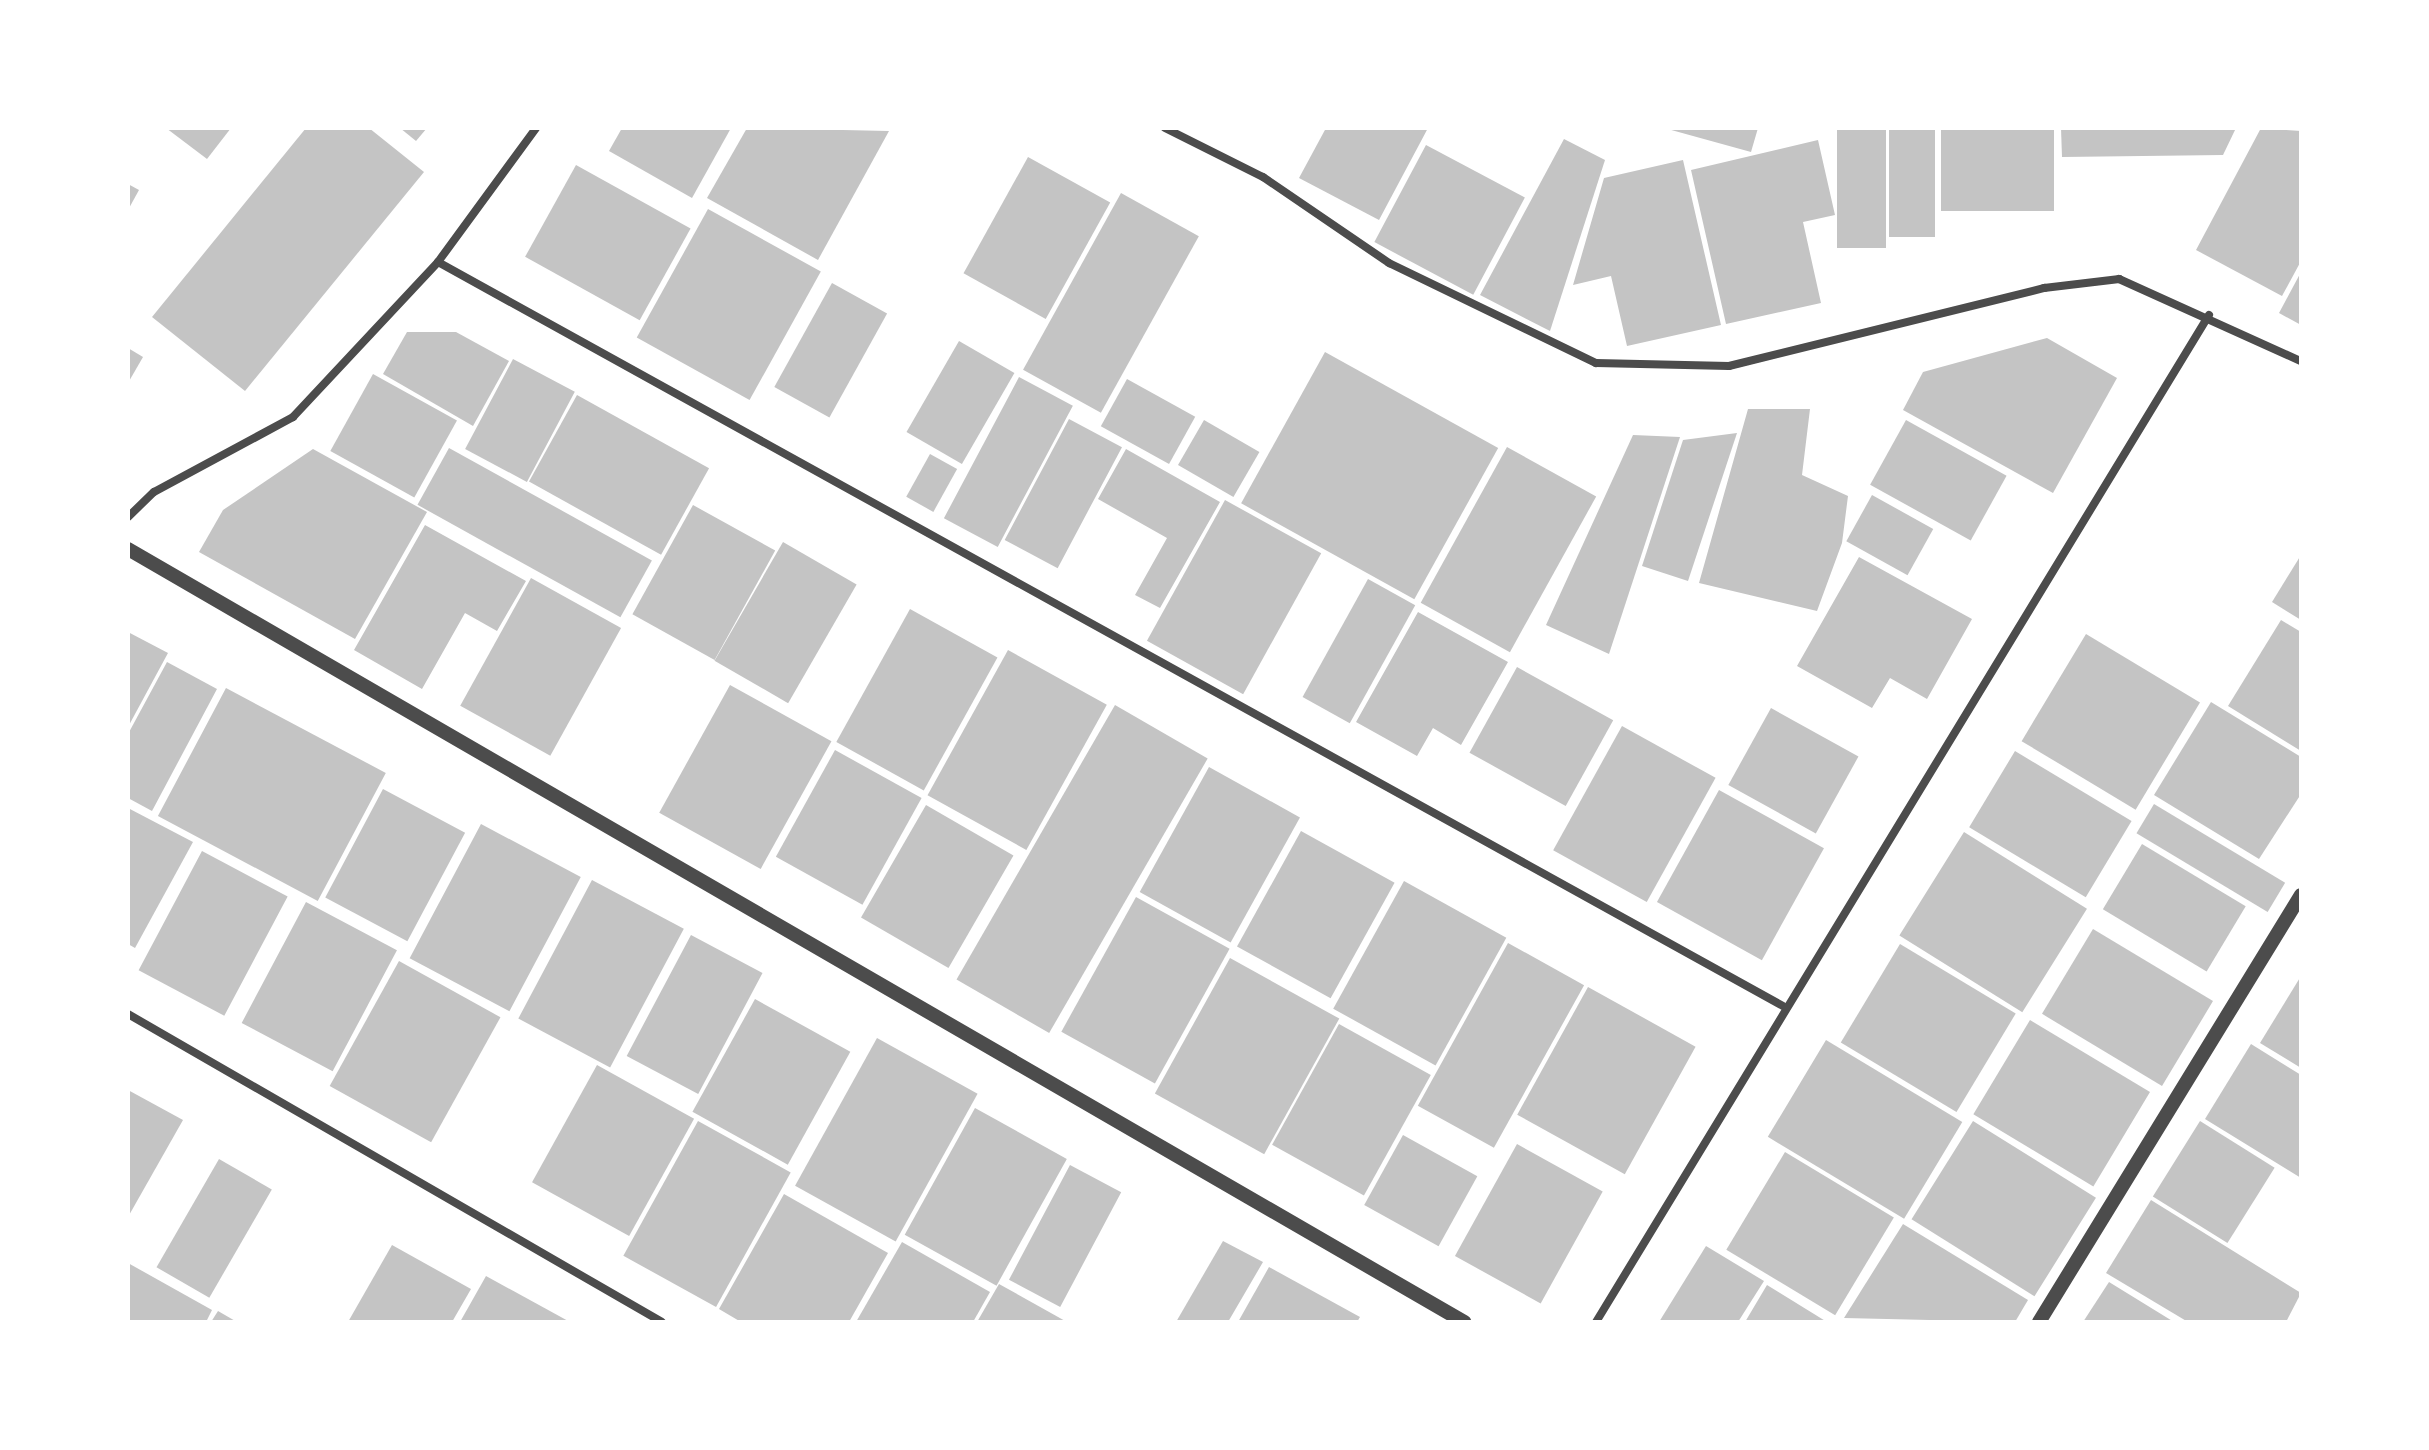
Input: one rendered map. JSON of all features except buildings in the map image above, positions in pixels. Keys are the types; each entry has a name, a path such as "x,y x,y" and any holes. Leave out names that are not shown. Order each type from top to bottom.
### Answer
{"street":[{"path":"128,517 154,492 293,417 438,262 536,128"},
{"path":"1165,128 1263,177 1389,263 1596,363 1673,369 1755,362 2044,288 2119,279 2209,315 2301,361"},
{"path":"438,262 1783,1006"},
{"path":"1596,1322 1783,1006 2209,315"},
{"path":"128,549 1464,1322"},
{"path":"2039,1322 2301,895"},
{"path":"128,1014 662,1322"}]}
